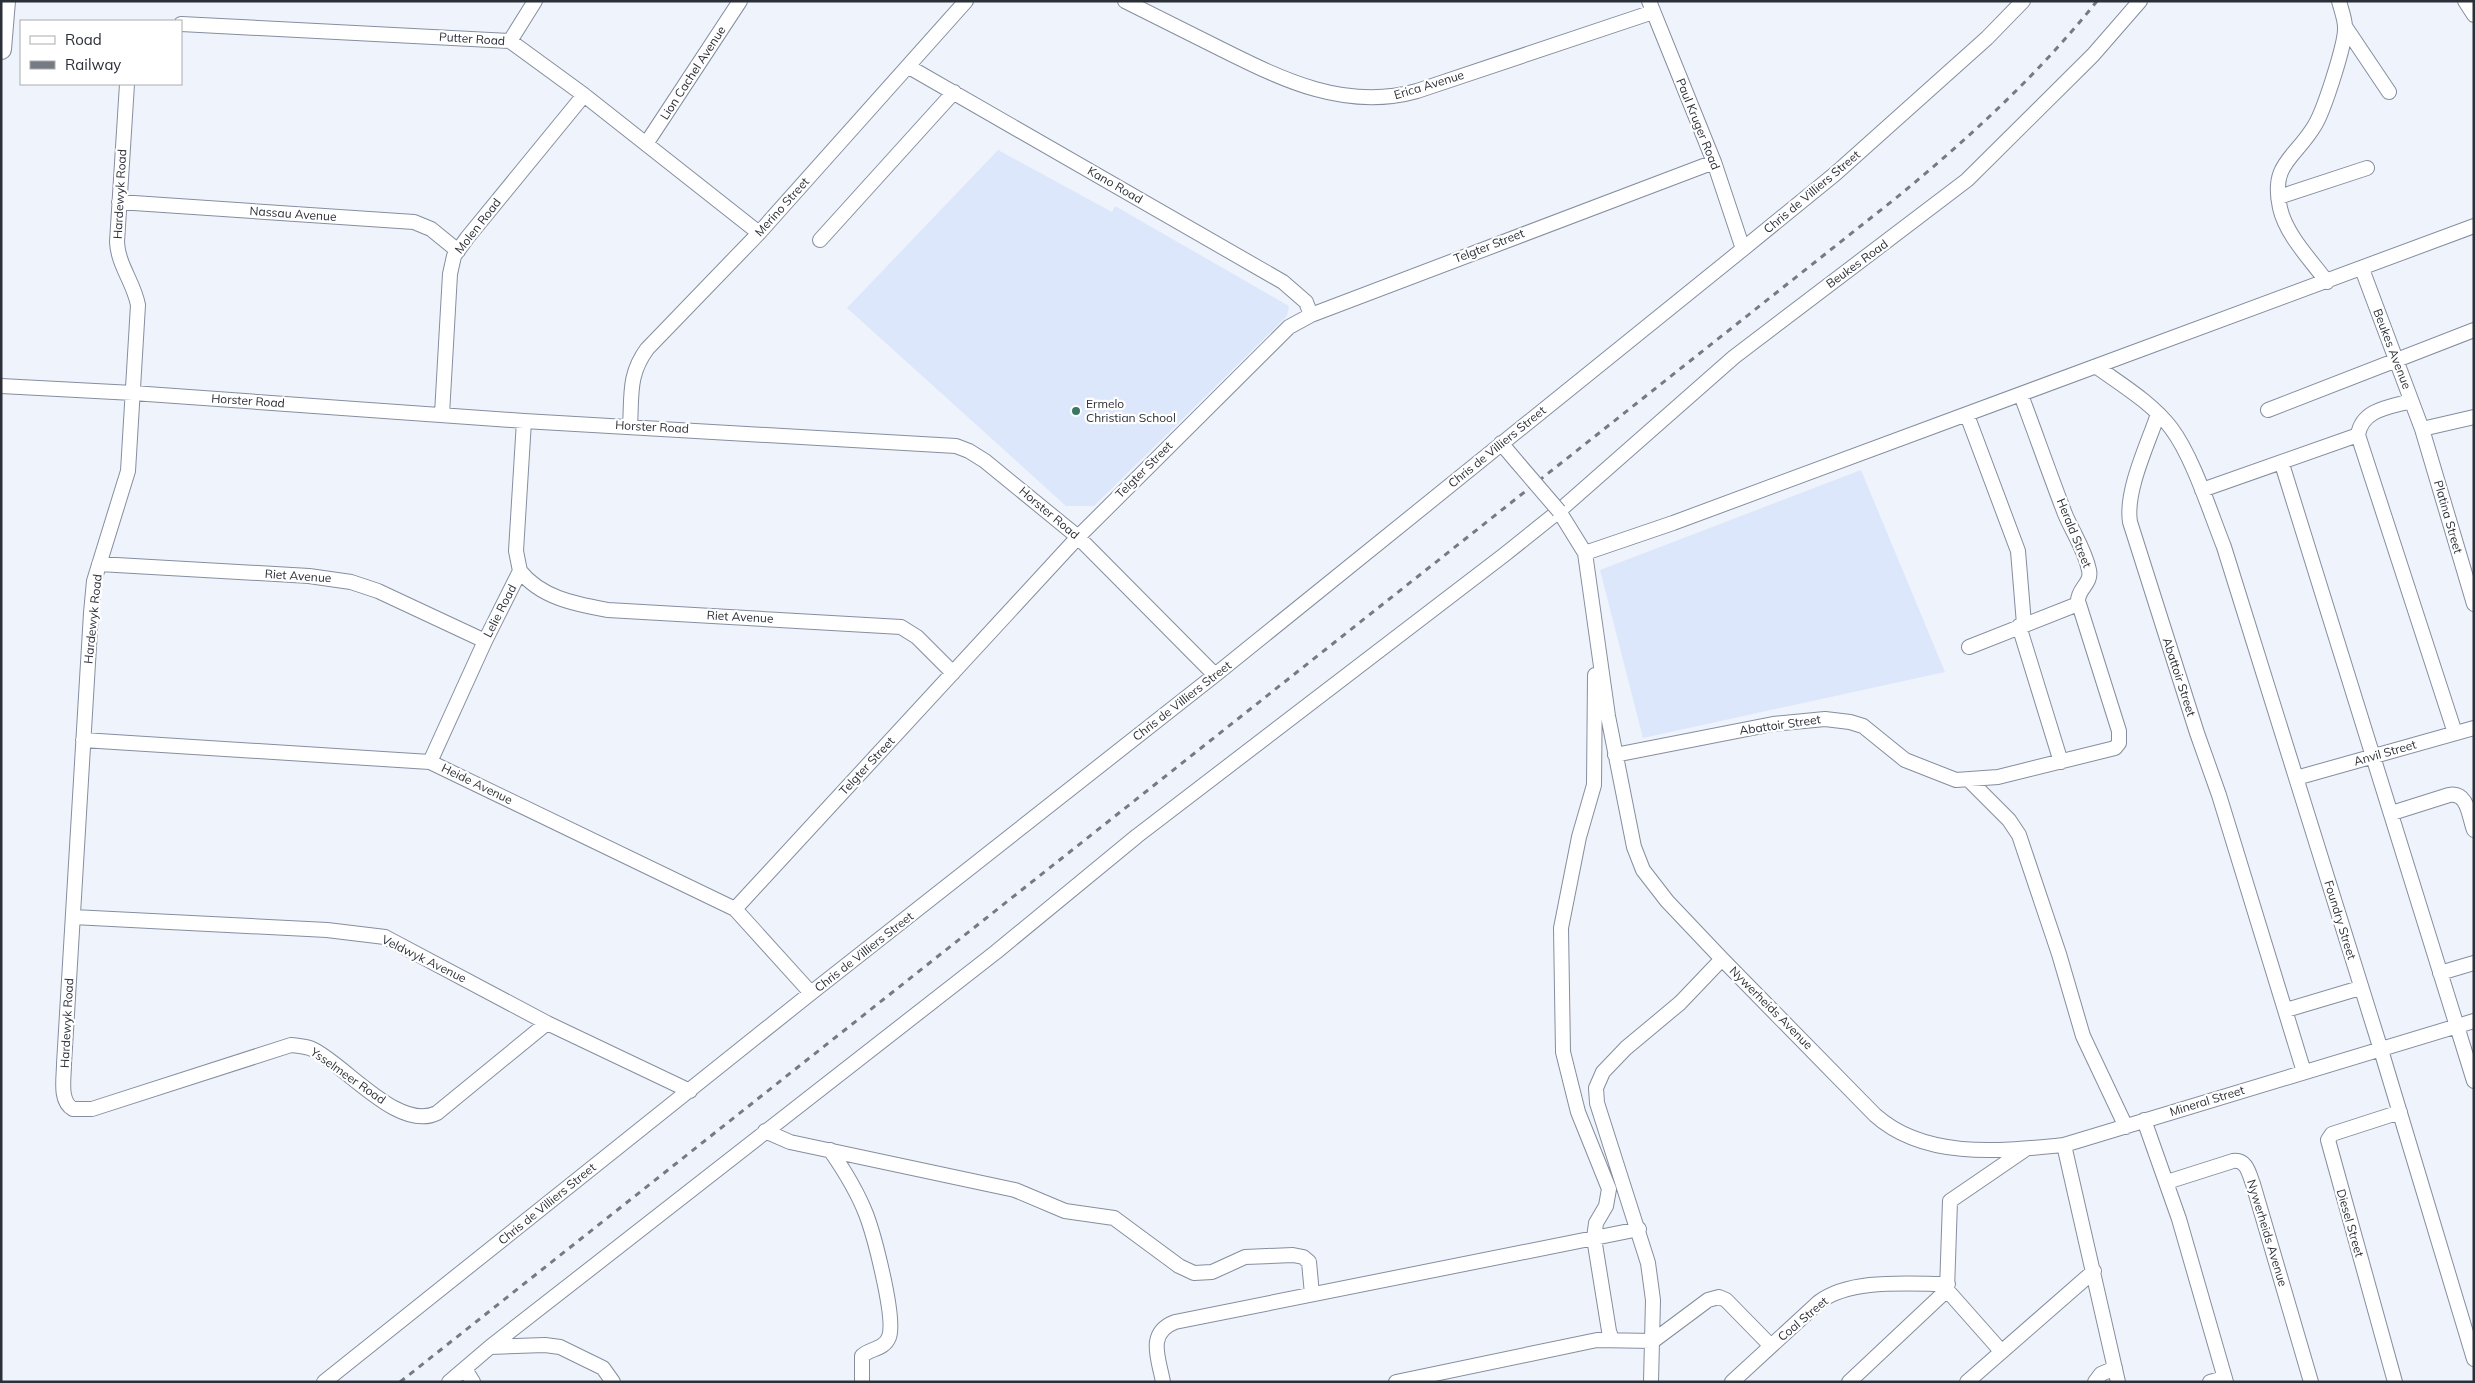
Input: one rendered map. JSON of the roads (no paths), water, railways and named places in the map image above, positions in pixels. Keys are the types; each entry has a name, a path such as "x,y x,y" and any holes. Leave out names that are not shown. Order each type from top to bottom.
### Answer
{"highway":[{"path":"1,49 5,1"}],"street":[{"path":"510,40 534,1"},
{"name":"Lion Cachel Avenue","path":"646,144 740,1"},
{"name":"Merino Street","path":"630,426 632,381 641,357 759,232 966,1"},
{"name":"Erica Avenue","path":"1125,1 1286,80 1322,91 1366,98 1399,96 1417,91 1651,6"},
{"name":"Chris de Villiers Street","path":"324,1382 811,993 1216,675 1743,249 1835,174 1987,38 2023,1"},
{"name":"Beukes Road","path":"449,1382 490,1347 996,952 1137,836 1559,511 1734,356 1967,180 2093,55 2140,1"},
{"path":"2339,1 2346,28 2389,92"},
{"path":"2465,1 2474,15"},
{"name":"Paul Kruger Road","path":"1651,6 1714,162 1743,249"},
{"name":"Putter Road","path":"182,24 510,40 759,232"},
{"path":"2327,282 2286,225 2279,197 2278,174 2305,140 2322,110 2346,28"},
{"name":"Kano Road","path":"909,66 1283,282 1306,302 1310,315"},
{"name":"Hardewyk Road","path":"66,1103 64,1064 91,613 99,564 128,471 133,393 138,305 135,292 117,248 127,85"},
{"path":"820,240 954,92"},
{"name":"Molen Road","path":"442,414 448,284 451,262 458,250 584,96"},
{"name":"Telgter Street","path":"735,909 1078,537 1265,348 1289,327 1310,315 1714,162"},
{"path":"2279,197 2367,168"},
{"name":"Nassau Avenue","path":"119,202 414,222 431,229 458,250"},
{"path":"1501,443 1559,511 1585,553 1673,523 1967,415 2474,226"},
{"name":"Beukes Avenue","path":"2362,269 2422,429"},
{"path":"2268,410 2474,330"},
{"path":"2097,367 2158,414 2178,439 2202,490 2224,547 2296,778"},
{"name":"Horster Road","path":"1,386 133,393 524,421 956,446 970,450 985,461 1078,537 1216,675"},
{"name":"Herald Street","path":"2021,395 2066,516 2077,537 2089,570 2088,582 2078,593 2078,604"},
{"path":"2411,401 2370,414 2362,422 2358,435 2455,733"},
{"name":"Abattoir Street","path":"2158,414 2133,486 2129,506 2130,522 2196,733 2219,795 2286,1010"},
{"path":"1967,415 2018,551 2022,625 2061,762"},
{"path":"2422,429 2474,417"},
{"name":"Lelie Road","path":"430,762 485,641 520,571 516,551 524,421"},
{"name":"Platina Street","path":"2422,429 2474,604"},
{"path":"2202,490 2282,464 2358,435"},
{"path":"2282,464 2392,813 2474,1082"},
{"name":"Nywerheids Avenue","path":"1585,553 1608,716 1634,847 1643,870 1667,901 1875,1115 1896,1132 1920,1142 1945,1147 2026,1148 2064,1145"},
{"name":"Riet Avenue","path":"99,564 309,576 351,582 378,591 485,641"},
{"name":"Riet Avenue","path":"520,571 534,586 556,597 608,610 901,627 917,637 953,673"},
{"path":"1969,647 2078,604"},
{"name":"Abattoir Street","path":"1616,755 1773,724 1835,719 1862,726 1896,755 1915,765 1945,777 1969,780 1998,777 2107,751 2117,745 2119,731 2078,604"},
{"path":"1599,654 1595,678 1594,785 1579,837 1561,928 1563,1052 1578,1112 1609,1189 1606,1206 1596,1223 1594,1238 1612,1340"},
{"name":"Anvil Street","path":"2296,778 2474,728"},
{"name":"Heide Avenue","path":"83,740 430,762 735,909 811,993"},
{"name":"Foundry Street","path":"2296,778 2360,988 2381,1050"},
{"path":"1969,780 2009,820 2019,835 2059,954 2083,1036 2126,1127"},
{"path":"2392,813 2458,795 2464,799 2474,830"},
{"name":"Veldwyk Avenue","path":"73,917 327,930 385,937 547,1023 690,1091"},
{"path":"1651,1382 1653,1345 1652,1285 1639,1229 1597,1102 1598,1081 1617,1056 1665,1016 1722,959"},
{"path":"2440,973 2474,963"},
{"path":"2304,1072 2286,1010 2360,988"},
{"name":"Mineral Street","path":"2064,1145 2474,1021"},
{"name":"Ysselmeer Road","path":"66,1103 74,1109 92,1110 291,1046 313,1049 400,1112 424,1118 437,1113 547,1023"},
{"path":"2381,1050 2474,1359"},
{"name":"Diesel Street","path":"2395,1382 2328,1140 2332,1134 2400,1112"},
{"path":"2144,1120 2166,1182 2225,1380 2210,1382"},
{"path":"765,1131 790,1142 1015,1190 1065,1211 1114,1218 1179,1266 1194,1273 1212,1272 1245,1257 1300,1256 1307,1260 1310,1265 1312,1294"},
{"path":"2064,1145 2118,1382"},
{"path":"2001,1351 1948,1287 1950,1201 2026,1148"},
{"path":"830,1150 853,1186 866,1214 885,1288 890,1318 890,1330 887,1340 880,1348 862,1356 862,1382"},
{"name":"Nywerheids Avenue","path":"2166,1182 2233,1161 2239,1160 2244,1164 2253,1184 2311,1382"},
{"path":"1163,1382 1156,1344 1157,1337 1163,1327 1174,1322 1639,1229"},
{"path":"1967,1382 2094,1271"},
{"name":"Coal Street","path":"1732,1382 1819,1302 1836,1293 1884,1285 1948,1287"},
{"path":"1849,1382 1948,1287"},
{"path":"1396,1382 1597,1340 1653,1345 1708,1300 1718,1297 1726,1300 1771,1346"},
{"path":"490,1347 545,1345 560,1347 603,1368 613,1382"},
{"path":"2095,1382 2101,1374 2115,1368"},
{"path":"465,1369 473,1382"}],"railway":[{"path":"400,1382 1896,198 2002,105 2051,55 2097,1"}],"place":[{"name":"Ermelo Christian School","path":"1076,411"}]}
